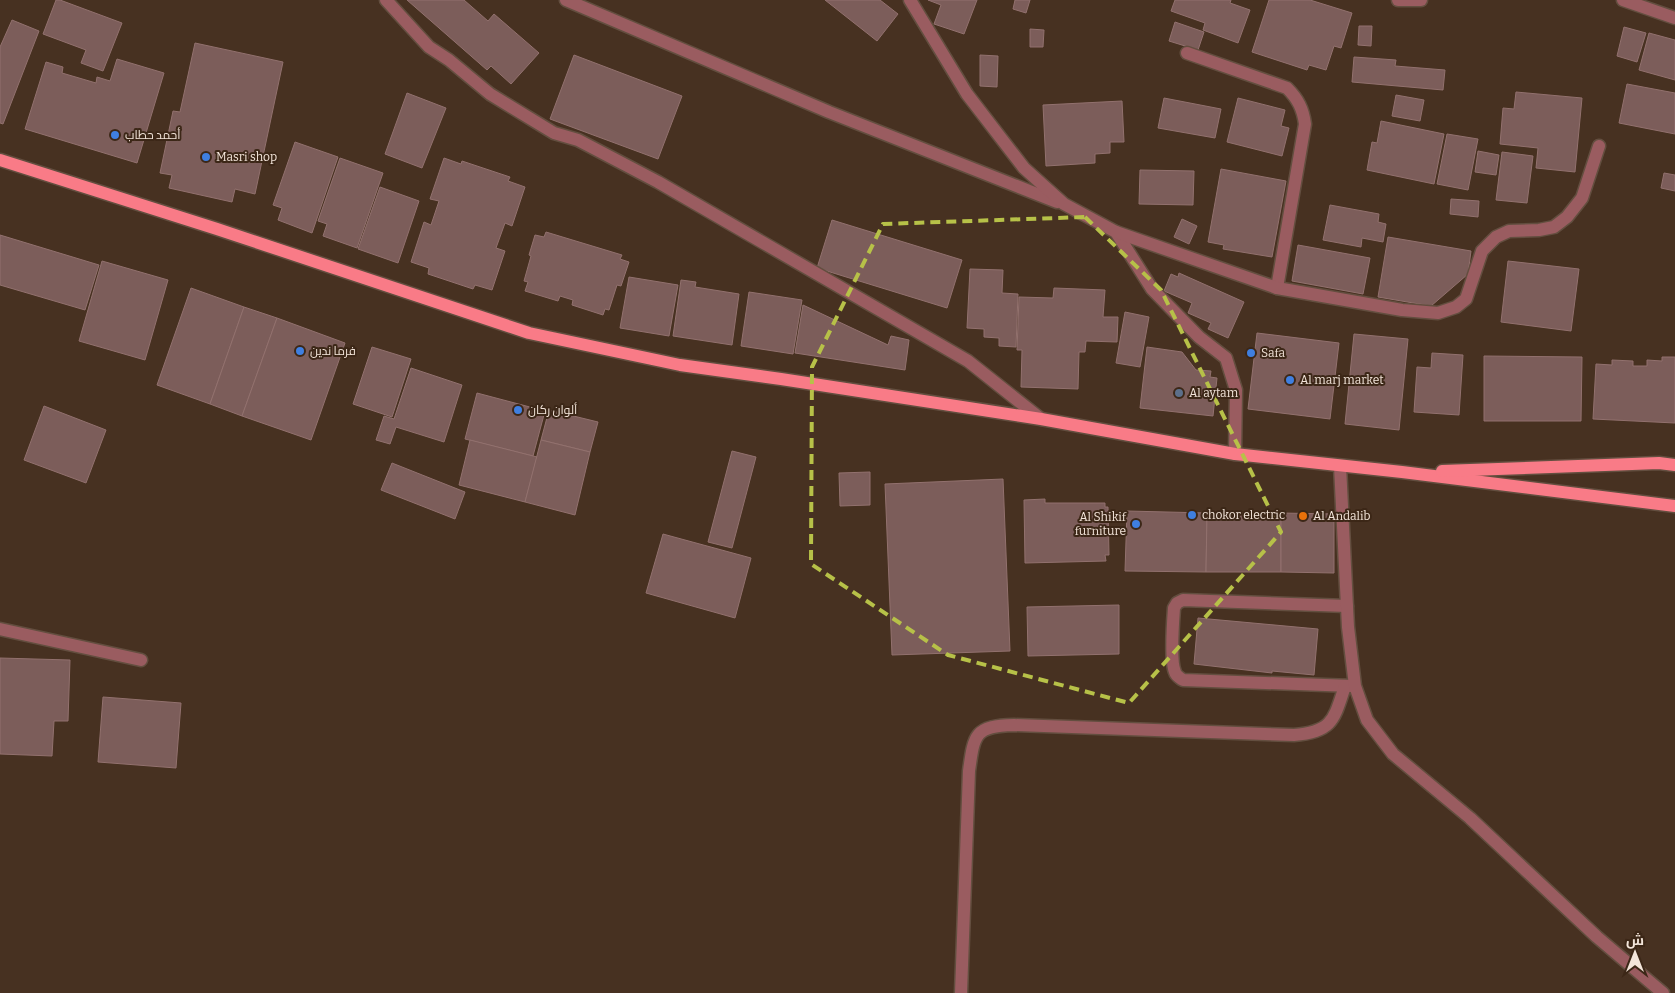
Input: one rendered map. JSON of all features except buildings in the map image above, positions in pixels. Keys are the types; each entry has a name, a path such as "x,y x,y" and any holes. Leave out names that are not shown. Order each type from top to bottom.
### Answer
{"main road":[{"path":"0,160 217,229 530,333 680,365 1041,420 1234,454 1402,472 1675,506"},
{"path":"1402,472 1659,463 1675,465"}],"street":[{"path":"386,0 429,47 449,60 490,94 554,132 578,140 658,182 968,361 1041,420"},
{"path":"566,0 829,112 1064,204 1116,232 1277,288 1420,312 1438,313 1456,307 1466,299 1482,250 1496,237 1509,231 1539,230 1554,227 1566,217 1582,198 1599,146"},
{"path":"910,0 967,94 1024,168 1064,204"},
{"path":"1398,0 1421,0"},
{"path":"1624,0 1675,18"},
{"path":"1187,53 1288,88 1301,106 1305,124 1277,288"},
{"path":"1116,232 1152,289 1199,337 1226,358 1236,390 1234,454"},
{"path":"1340,466 1350,686 1367,720 1393,754 1470,818 1598,937 1664,993"},
{"path":"1347,606 1190,599 1177,602 1173,615 1173,670 1183,680 1350,686"},
{"path":"0,629 141,660"},
{"path":"961,993 969,771 975,739 983,730 997,726 1014,725 1294,735 1311,734 1323,729 1331,722 1350,686"}],"highlighted area":[{"path":"1085,217 1161,290 1281,532 1129,703 948,655 811,564 812,367 883,224"}],"place":[{"name":"أحمد حطاب","path":"115,135"},
{"name":"Masri shop","path":"206,157"},
{"name":"فرما ندين","path":"300,351"},
{"name":"Safa","path":"1251,353"},
{"name":"Al marj market","path":"1290,380"},
{"name":"Al aytam","path":"1179,393"},
{"name":"ألوان ركان","path":"518,410"},
{"name":"chokor electric","path":"1192,515"},
{"name":"Al Andalib","path":"1303,516"},
{"name":"Al Shikif furniture","path":"1136,524"}]}
